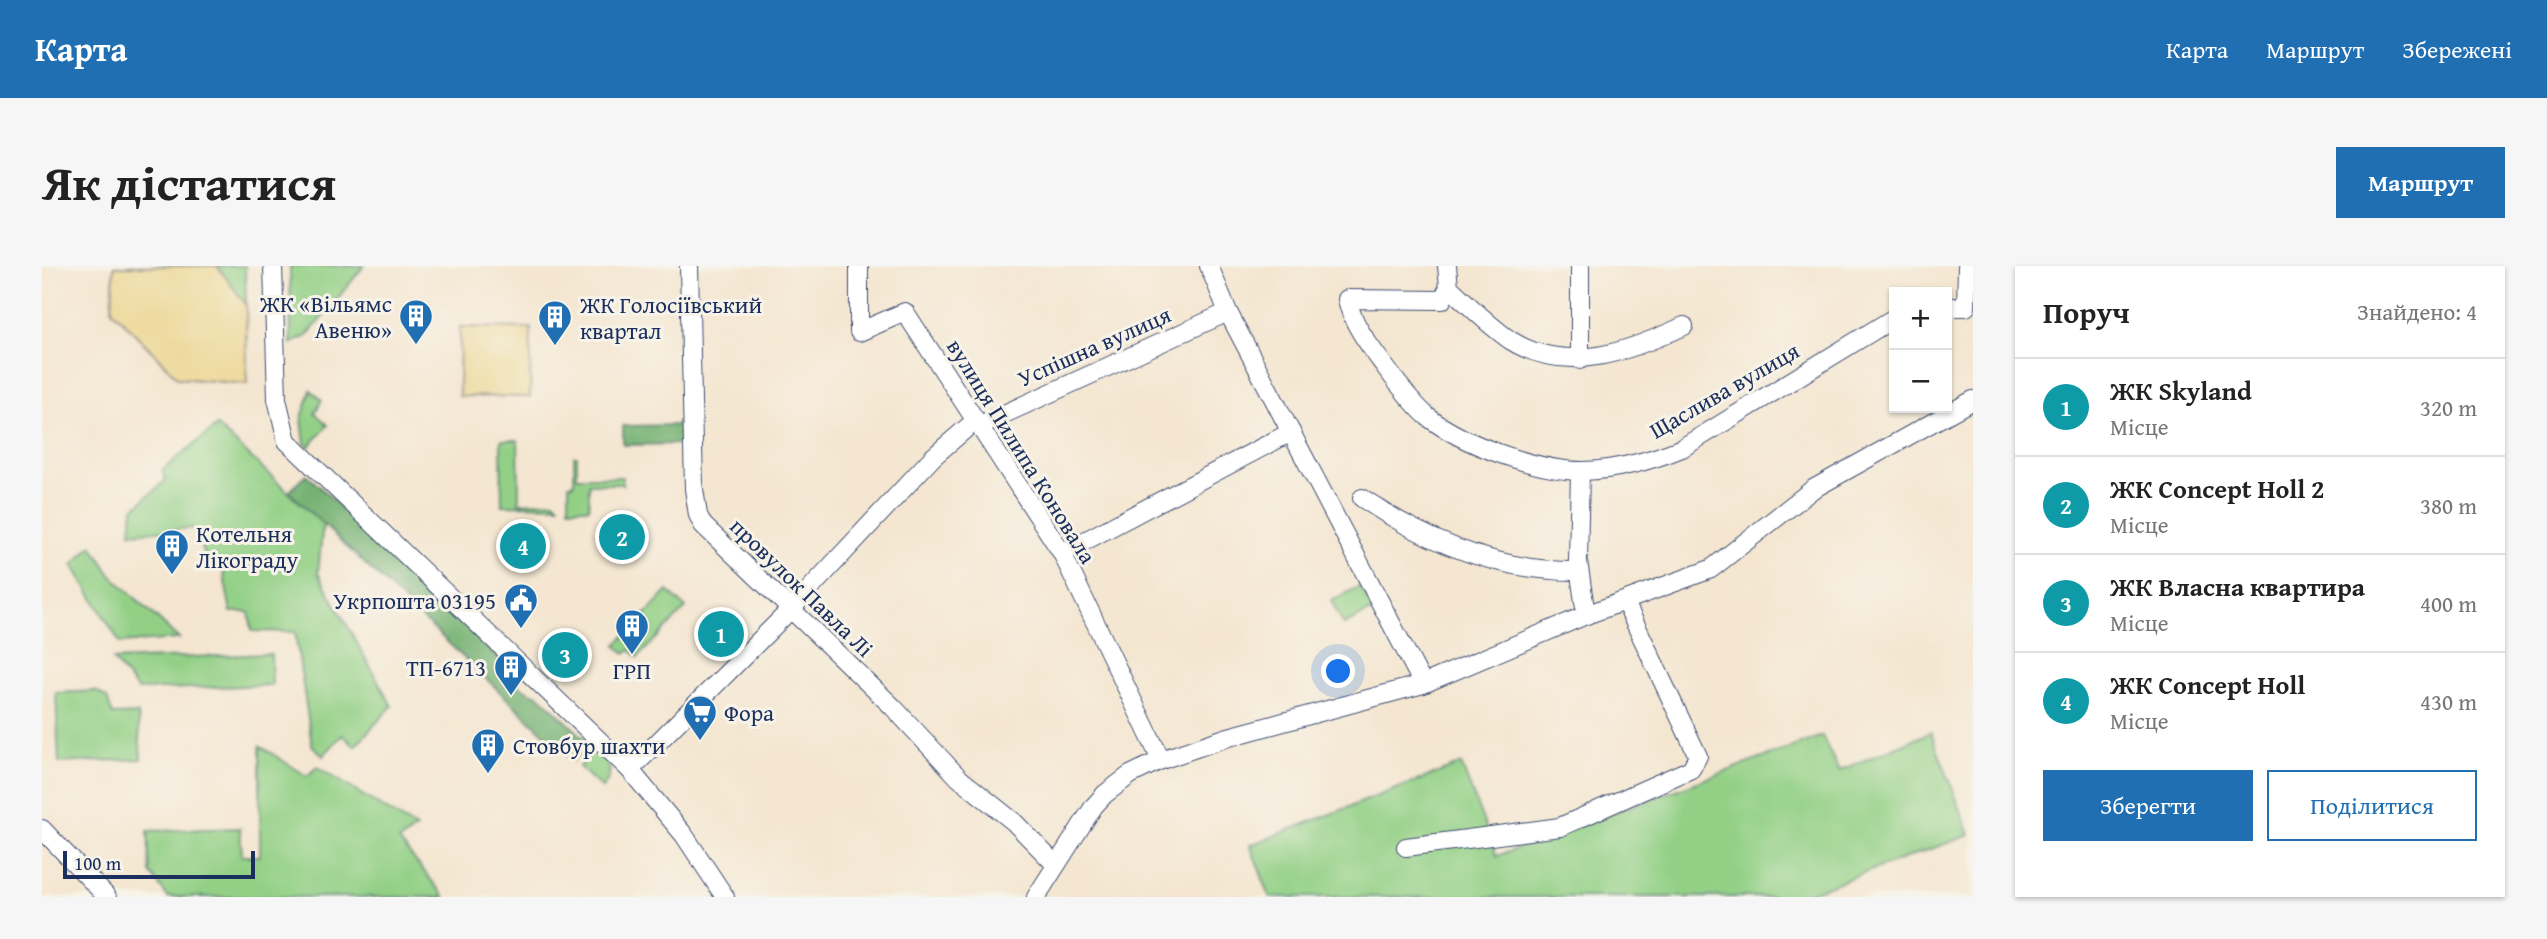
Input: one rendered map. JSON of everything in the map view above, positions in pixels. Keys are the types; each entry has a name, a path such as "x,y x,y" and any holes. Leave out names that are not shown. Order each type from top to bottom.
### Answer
{"street":[{"path":"273,266 277,403 287,441 633,766 725,897"},
{"name":"провулок Павла Лі","path":"689,266 694,489 698,515 706,529 893,707 960,778 1014,822 1055,864"},
{"name":"вулиця Пилипа Коновала","path":"859,266 859,332 905,312 1062,553 1161,760"},
{"path":"1209,266 1228,312 1336,512 1423,684"},
{"path":"1447,266 1449,287 1513,342 1580,360 1625,352 1684,326"},
{"path":"1580,266 1580,360"},
{"path":"1952,307 1966,307 1967,266"},
{"name":"Щаслива вулиця","path":"1449,287 1442,300 1347,299 1349,311 1379,359 1429,417 1480,446 1529,462 1580,471 1613,469 1648,461 1682,448 1889,321"},
{"name":"Успішна вулиця","path":"633,766 791,609 925,466 978,422 1228,312"},
{"path":"1035,897 1105,793 1130,775 1161,760 1225,738 1423,684 1586,615 1711,569 1814,489 1973,400"},
{"path":"1062,553 1291,432"},
{"path":"1580,471 1578,571 1586,615"},
{"path":"1362,498 1428,539 1456,550 1526,567 1578,571"},
{"path":"1406,847 1560,827 1691,769 1697,763 1698,756 1625,602"},
{"path":"42,829 107,897"}],"green space":[{"path":"217,266 245,266 246,305"},
{"path":"290,266 364,266 307,336 291,344"},
{"path":"311,390 322,400 315,413 328,425 309,447 305,444 302,418"},
{"path":"680,425 681,444 623,445 623,426"},
{"path":"217,426 323,524 318,573 392,706 355,746 342,735 323,756 312,745 295,632 252,631 249,612 231,612 222,566 207,561 193,528 131,533 133,509 166,480 162,470"},
{"path":"501,440 518,440 519,503 554,501 559,506 502,505"},
{"path":"574,456 577,456 577,477 622,477 623,484 589,484 589,508 569,508 569,484 574,484"},
{"path":"306,474 499,658 514,681 539,695 589,743 573,761 289,492"},
{"path":"92,545 111,575 179,639 120,643 73,565"},
{"path":"1360,586 1373,610 1344,625 1331,601"},
{"path":"668,591 686,608 638,657 630,650 625,654 616,645"},
{"path":"271,654 272,685 138,690 113,660"},
{"path":"96,691 107,698 113,715 138,714 141,759 59,763 56,693"},
{"path":"1931,732 1970,835 1797,897 1270,897 1250,845 1461,764 1497,856 1822,736 1839,771"},
{"path":"260,746 307,776 317,767 416,828 399,841 445,897 168,897 150,873 148,831 240,828 242,856 260,856"},
{"path":"596,749 604,758 610,772 602,788 579,767"}],"sand":[{"path":"114,266 217,266 246,305 247,384 178,378 112,310"},
{"path":"460,327 531,328 530,397 459,396"}],"place":[{"name":"ЖК «Вільямс Авеню»","path":"416,346"},
{"name":"ЖК Голосіївський квартал","path":"555,347"},
{"name":"ЖК Concept Holl 2","path":"622,537"},
{"name":"ЖК Concept Holl","path":"523,546"},
{"name":"Котельня Лікограду","path":"172,576"},
{"name":"Укрпошта 03195","path":"521,630"},
{"name":"ЖК Skyland","path":"721,634"},
{"name":"ЖК Власна квартира","path":"565,655"},
{"name":"ГРП","path":"632,656"},
{"name":"ТП-6713","path":"511,697"},
{"name":"Фора","path":"700,742"},
{"name":"Cтовбур шахти","path":"488,775"}]}
